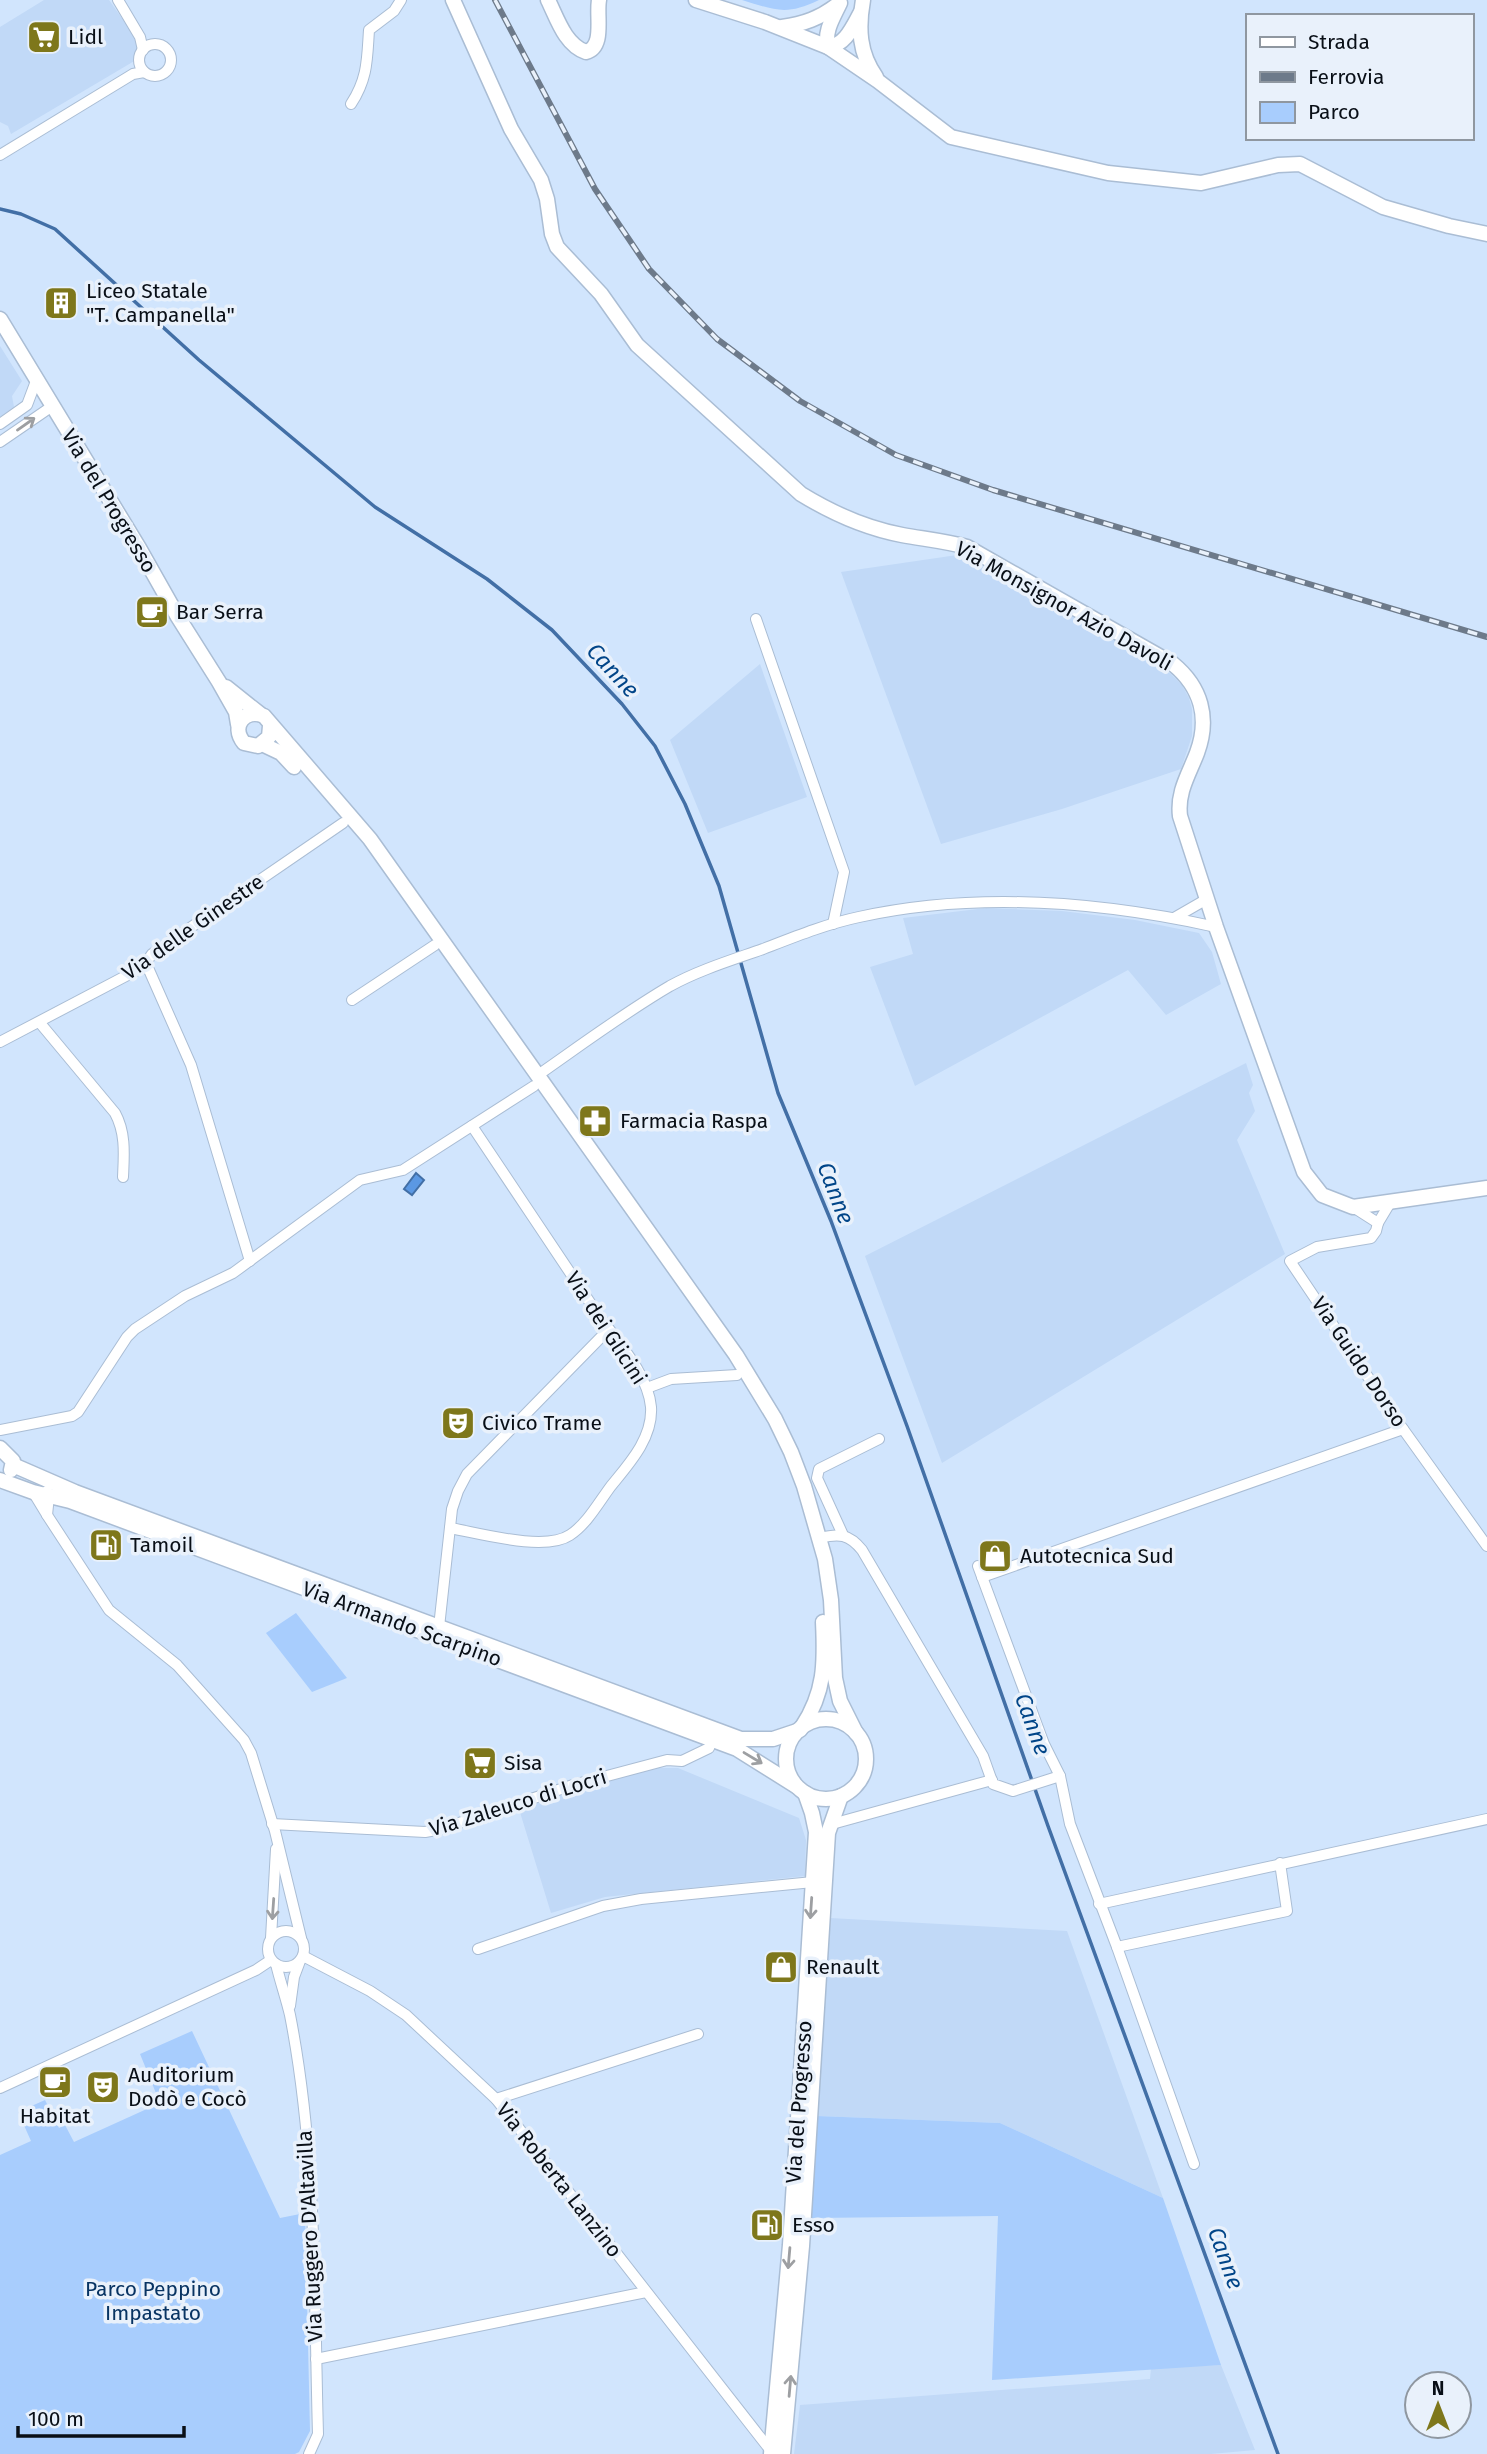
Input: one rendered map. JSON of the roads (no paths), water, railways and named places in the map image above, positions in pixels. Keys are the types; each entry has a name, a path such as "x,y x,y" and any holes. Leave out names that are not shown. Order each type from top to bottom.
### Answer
{"street":[{"path":"0,155 142,68 147,48 118,0"},
{"path":"351,104 366,76 369,30 394,11 401,0"},
{"name":"Via Monsignor Azio Davoli","path":"453,0 511,129 541,180 557,247 601,294 637,345 800,494 855,522 900,535 944,540 967,547 1173,664 1191,679 1200,698 1201,739 1178,804 1180,816 1216,927 1304,1172 1322,1195 1353,1208"},
{"path":"548,0 565,34 586,52 597,44 598,0"},
{"path":"696,0 781,27 828,47 951,137 1108,173 1201,183 1278,165 1300,164 1383,207 1487,234"},
{"path":"781,27 804,24 825,14 841,1"},
{"path":"828,47 828,28 841,1"},
{"path":"828,47 835,47 843,41 862,6"},
{"path":"862,6 861,41 866,64 878,81"},
{"path":"142,68 158,76 170,67 169,52 161,46 147,48"},
{"name":"Via del Progresso","path":"0,319 139,548 177,617 219,682 236,712 238,724"},
{"path":"0,424 27,405 36,381"},
{"path":"0,442 51,407"},
{"path":"756,619 844,872 833,924"},
{"path":"219,682 267,719 270,726 370,839 536,1080 737,1375 767,1423 783,1455 807,1525 822,1601 825,1648 818,1699 792,1739 787,1751 787,1763 790,1775 801,1789 816,1798 829,1799 852,1790 865,1768 866,1756 863,1743 840,1701 835,1678 831,1600 820,1538 791,1452 757,1388 536,1080 363,845 281,753 262,744"},
{"path":"260,714 245,716 238,724 239,737 244,743 255,746 262,744 269,737 270,726"},
{"name":"Via delle Ginestre","path":"0,1042 143,967 152,954 343,823"},
{"path":"1174,918 1207,899"},
{"path":"0,1430 72,1416 78,1412 135,1329 185,1296 233,1273 360,1180 403,1170 472,1126 626,1013 672,985 704,971 833,924 900,910 975,901 1064,904 1174,918 1216,927"},
{"path":"352,1000 435,946"},
{"path":"143,967 149,970 191,1065 250,1261"},
{"path":"40,1023 116,1113 123,1135 123,1177"},
{"name":"Via dei Glicini","path":"450,1528 534,1542 551,1542 569,1536 582,1524 633,1458 645,1437 651,1418 648,1388 639,1372 472,1126"},
{"path":"1353,1208 1487,1188"},
{"path":"1353,1208 1378,1223 1390,1203"},
{"name":"Via Guido Dorso","path":"1378,1223 1371,1238 1317,1247 1290,1261 1403,1429 1487,1546"},
{"path":"439,1627 452,1509 467,1474 608,1330"},
{"path":"648,1388 671,1379 737,1375"},
{"path":"982,1577 1403,1429"},
{"path":"843,1535 817,1478 819,1469 879,1439"},
{"path":"0,1478 8,1473 13,1465 1,1445"},
{"name":"Via Armando Scarpino","path":"13,1465 75,1492 741,1739 773,1739 801,1729"},
{"path":"35,1473 50,1496 47,1515"},
{"name":"Via Armando Scarpino","path":"0,1478 33,1492 70,1501 737,1749 801,1789"},
{"path":"33,1492 109,1611 177,1665 244,1740 251,1753 274,1827 304,1947 301,1959 286,1967 274,1962 267,1949 271,1938 275,1873 274,1827"},
{"path":"820,1538 843,1535 853,1539 862,1550 983,1756 993,1784 1013,1791 1060,1776"},
{"path":"978,1566 1044,1744 1060,1776 1070,1824 1194,2164"},
{"path":"801,1729 813,1722 836,1721 847,1725 856,1733"},
{"name":"Via Zaleuco di Locri","path":"274,1827 415,1833 441,1829 573,1785 667,1760 682,1761 709,1748 712,1740"},
{"path":"832,1824 992,1780"},
{"name":"Via del Progresso","path":"775,2453 816,1832 813,1812 801,1789"},
{"name":"Via del Progresso","path":"775,2453 802,2246 828,1833 841,1796"},
{"path":"1099,1904 1487,1819"},
{"path":"1117,1947 1287,1911 1280,1863"},
{"path":"478,1949 603,1906 641,1899 813,1882"},
{"path":"271,1938 286,1930 300,1938"},
{"name":"Via Roberta Lanzino","path":"301,1959 370,1990 407,2015 496,2099 775,2453"},
{"name":"Via Ruggero D'Altavilla","path":"290,2017 291,1993 301,1959"},
{"path":"0,2088 274,1962"},
{"name":"Via Ruggero D'Altavilla","path":"274,1962 290,2017 309,2148 315,2262 318,2434 309,2454"},
{"path":"496,2099 698,2034"},
{"path":"316,2359 646,2292"}],"waterway":[{"name":"Canne","path":"0,209 21,214 55,229 199,360 375,507 487,579 552,630 622,704 655,746 685,804 719,886 778,1093 831,1221 907,1426 1048,1826 1278,2454"}],"railway":[{"path":"495,0 595,189 649,269 717,339 800,401 896,455 993,490 1487,637"}],"place":[{"name":"Lidl","path":"44,37"},
{"name":"Liceo Statale \"T. Campanella\"","path":"61,303"},
{"name":"Bar Serra","path":"152,612"},
{"name":"Farmacia Raspa","path":"595,1121"},
{"name":"Civico Trame","path":"458,1423"},
{"name":"Tamoil","path":"106,1545"},
{"name":"Autotecnica Sud","path":"995,1556"},
{"name":"Sisa","path":"480,1763"},
{"name":"Renault","path":"781,1967"},
{"name":"Habitat","path":"55,2082"},
{"name":"Auditorium Dodò e Cocò","path":"103,2087"},
{"name":"Esso","path":"767,2225"}],"park label":[{"name":"Parco Peppino Impastato","path":"153,2301"}]}
